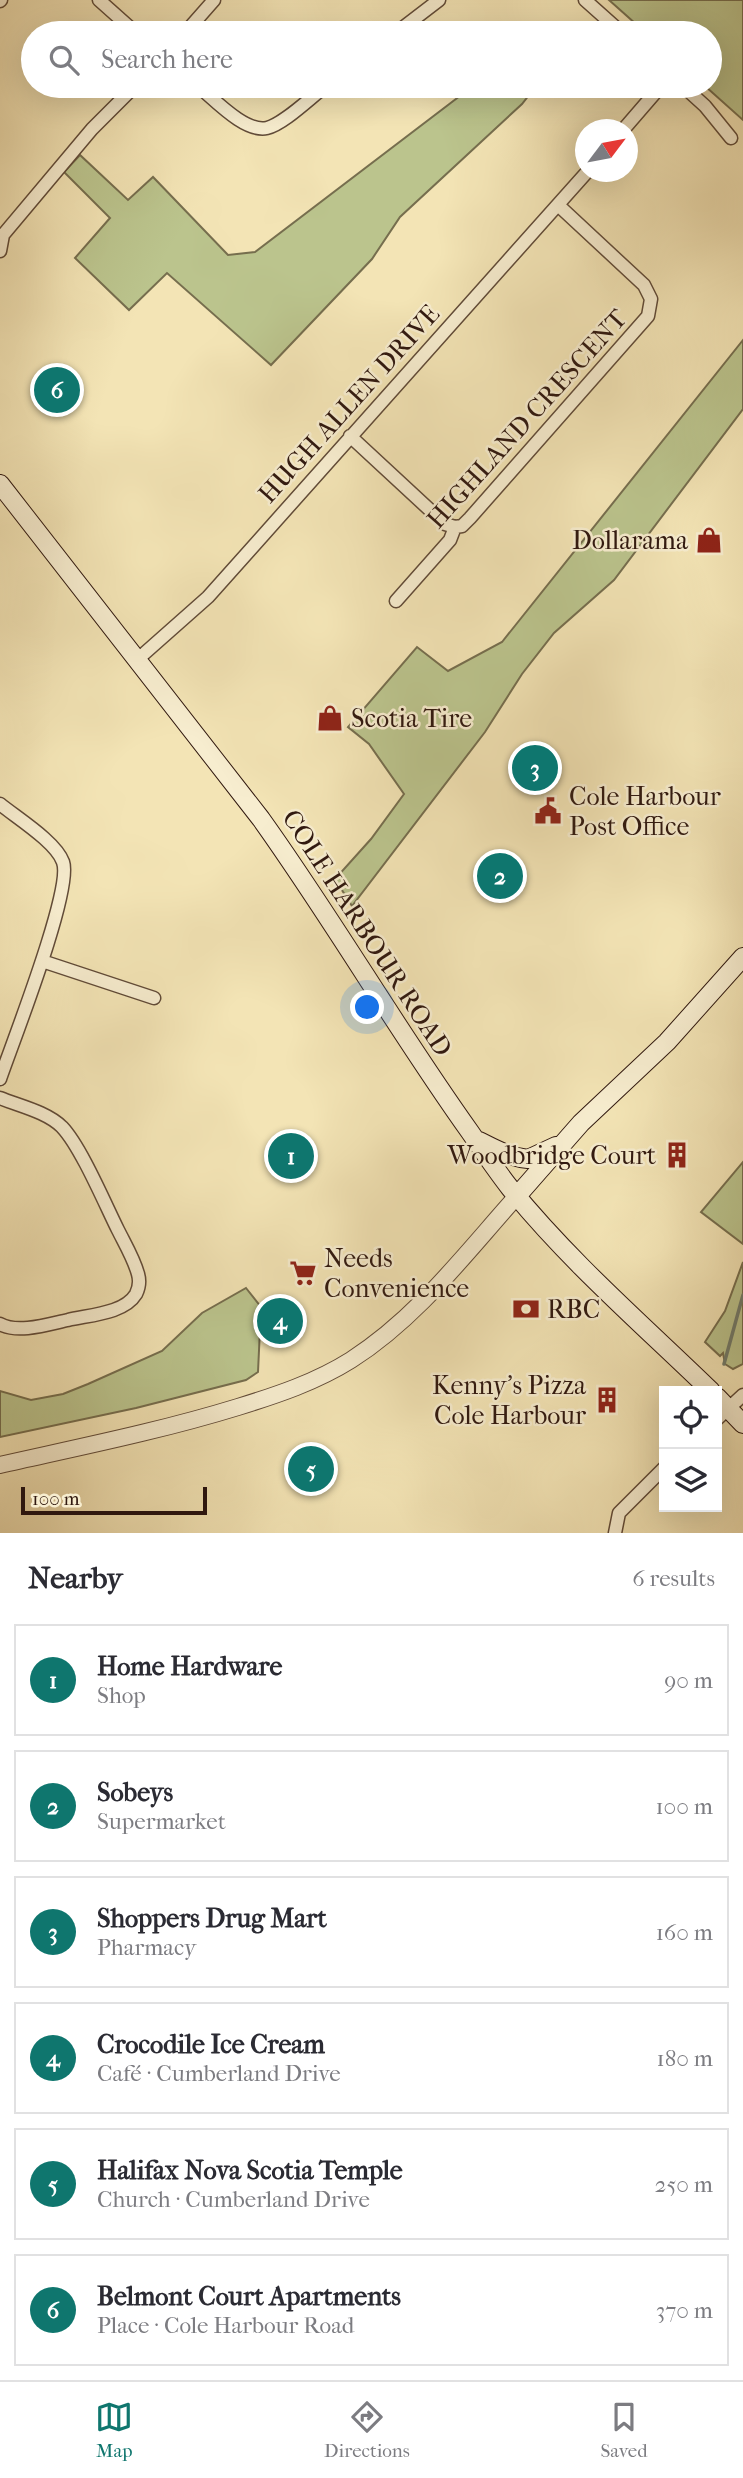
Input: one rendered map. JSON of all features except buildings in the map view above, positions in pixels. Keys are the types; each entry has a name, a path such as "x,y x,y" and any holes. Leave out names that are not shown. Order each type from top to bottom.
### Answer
{"main road":[{"name":"COLE HARBOUR ROAD","path":"0,484 212,754 301,876 431,1078 517,1196 623,1307 706,1386"},
{"path":"517,1196 563,1143 667,1042 743,957"},
{"path":"475,1140 512,1157 523,1158 563,1143"},
{"path":"722,1409 743,1424"}],"street":[{"path":"99,0 123,21"},
{"path":"196,21 214,0"},
{"path":"412,21 439,0"},
{"path":"585,0 609,21"},
{"path":"0,251 1,235 92,129 123,98"},
{"path":"212,98 249,125 263,128 276,124 310,98"},
{"path":"632,119 650,98"},
{"path":"696,98 732,138"},
{"name":"HUGH ALLEN DRIVE","path":"138,659 208,597 578,182"},
{"name":"HIGHLAND CRESCENT","path":"396,601 450,540 455,527 462,526 470,518 650,312 651,299 642,282 558,205"},
{"path":"350,436 445,524 455,527"},
{"path":"0,804 54,849 64,867 64,885 42,961 0,1079"},
{"path":"42,961 154,998"},
{"path":"0,1098 46,1116 65,1130 102,1197 135,1264 139,1280 132,1299 116,1309 35,1326 10,1327 0,1324"},
{"path":"0,1465 211,1415 298,1387 334,1370 352,1360 418,1308 517,1196"},
{"path":"722,1407 743,1395"},
{"path":"615,1533 619,1513 659,1473"}],"green space":[{"path":"609,0 743,0 743,120 718,98 722,98 722,21 633,21"},
{"path":"457,98 527,98 400,217 372,259 271,365 167,273 129,310 75,258 110,218 64,172 80,155 128,200 153,177 228,255 255,252"},
{"path":"743,340 743,409 614,580 554,633 522,674 485,732 352,906 335,879 371,839 404,794 369,744 348,727 417,647 448,671 502,642"},
{"path":"743,1162 743,1244 701,1212"},
{"path":"743,1262 743,1364 733,1369 725,1364 723,1353 720,1356 705,1342 725,1311"},
{"path":"246,1288 261,1307 258,1372 246,1380 136,1408 0,1437 0,1391 31,1400 63,1394 88,1384 162,1351 202,1313"}],"waterway":[{"path":"724,1364 743,1295"}],"place":[{"name":"Belmont Court Apartments","path":"57,390"},
{"name":"Dollarama","path":"709,540"},
{"name":"Scotia Tire","path":"330,718"},
{"name":"Shoppers Drug Mart","path":"535,768"},
{"name":"Cole Harbour Post Office","path":"548,811"},
{"name":"Sobeys","path":"500,876"},
{"name":"Woodbridge Court","path":"677,1155"},
{"name":"Home Hardware","path":"291,1156"},
{"name":"Needs Convenience","path":"303,1273"},
{"name":"RBC","path":"526,1309"},
{"name":"Crocodile Ice Cream","path":"280,1321"},
{"name":"Kenny's Pizza Cole Harbour","path":"607,1400"},
{"name":"Halifax Nova Scotia Temple","path":"311,1469"}]}
